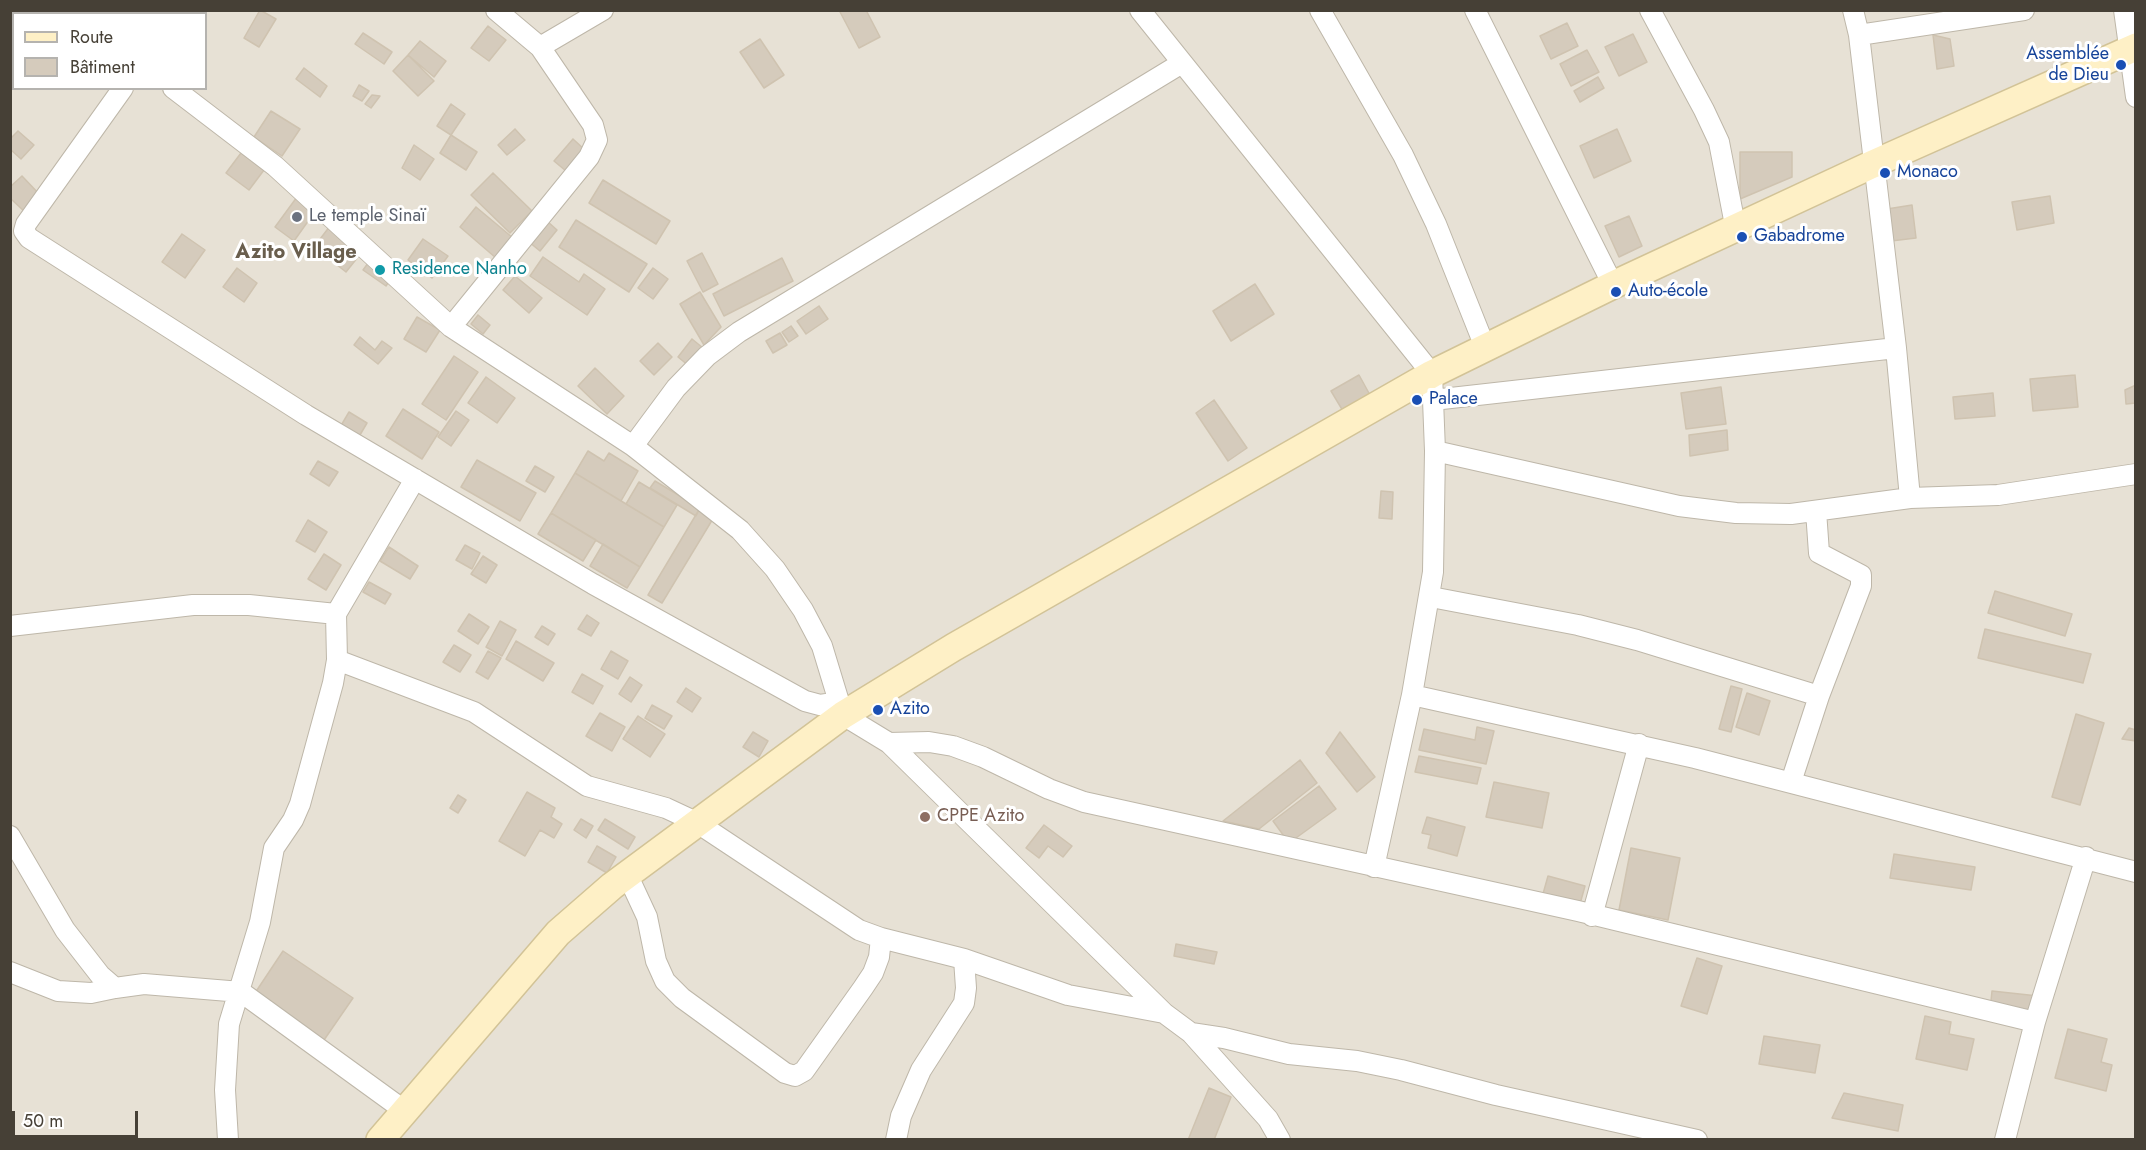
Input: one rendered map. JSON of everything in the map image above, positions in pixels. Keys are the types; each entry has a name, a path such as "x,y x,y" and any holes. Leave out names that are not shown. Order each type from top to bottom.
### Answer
{"street":[{"path":"451,327 589,157 597,140 593,125 540,47 496,10"},
{"path":"540,47 603,10"},
{"path":"1140,10 1432,387 1435,451 1431,597 1374,867"},
{"path":"1320,10 1403,155 1436,224 1485,347"},
{"path":"1475,10 1613,285"},
{"path":"1650,10 1719,142 1736,230"},
{"path":"1853,10 1859,35 1896,348 1910,498"},
{"path":"1859,35 2024,10"},
{"path":"2124,10 2132,49 2136,97"},
{"path":"380,1140 540,951 584,909 842,708 1432,387 1485,347 1873,165 2132,49"},
{"path":"633,446 676,388 707,356 739,332 1182,63"},
{"path":"122,90 26,224 24,231 29,238 306,415 594,584 795,696 820,705 842,708 890,743 1164,1013 1191,1033 1268,1119 1280,1140"},
{"path":"176,90 275,166 451,327 633,446 740,530 775,569 803,610 822,646 842,708"},
{"path":"1432,387 1896,348"},
{"path":"1435,451 1679,506 1736,513 1791,514 1910,498 1998,495 2136,474"},
{"path":"228,1140 225,1090 229,1024 241,992 260,922 272,855 300,804 338,660 336,614 415,479"},
{"path":"1791,782 1819,696 1861,586 1861,575 1819,553 1816,511"},
{"path":"1431,597 1588,627 1819,696"},
{"path":"10,626 193,605 249,606 336,614"},
{"path":"338,660 474,712 587,786 666,808 696,822 859,930 880,938 964,959 1068,995 1164,1013"},
{"path":"1412,695 1639,744 2086,857 2136,872"},
{"path":"890,743 929,742 953,746 983,757 1049,789 1084,802 1593,916 2034,1022"},
{"path":"1593,916 1639,744"},
{"path":"10,836 65,930 100,975 115,987"},
{"path":"2005,1140 2034,1022 2086,857"},
{"path":"627,874 647,917 656,961 665,981 691,1005 785,1073 795,1076 804,1071 873,973 879,957 880,938"},
{"path":"896,1140 901,1116 921,1070 964,1003 966,988 964,959"},
{"path":"10,972 58,991 91,993 115,987 144,984 241,992 405,1111"},
{"path":"1191,1033 1224,1038 1289,1054 1358,1061 1401,1070 1496,1095 1696,1140"}],"shaded area":[{"path":"11,11 2135,11 2135,1139 11,1139"}],"building":[{"path":"260,10 276,19 259,47 244,38"},
{"path":"839,10 866,10 880,37 859,48"},
{"path":"1567,23 1578,46 1551,59 1540,36"},
{"path":"488,26 506,40 489,61 471,48"},
{"path":"363,33 392,52 384,64 355,44"},
{"path":"1633,34 1647,62 1619,76 1605,47"},
{"path":"1933,35 1950,39 1954,66 1937,69"},
{"path":"760,39 784,75 764,88 740,52"},
{"path":"420,41 446,61 434,77 408,55"},
{"path":"1587,50 1599,72 1571,86 1560,64"},
{"path":"408,55 434,81 418,96 393,71"},
{"path":"304,68 327,86 320,97 296,79"},
{"path":"1598,77 1604,88 1580,102 1574,91"},
{"path":"359,85 369,91 362,101 353,96"},
{"path":"372,95 380,96 371,108 365,104"},
{"path":"451,104 465,114 451,135 437,126"},
{"path":"271,111 300,129 282,156 254,137"},
{"path":"515,129 525,140 507,155 498,145"},
{"path":"1617,129 1631,161 1594,178 1580,146"},
{"path":"18,131 34,145 21,159 10,149 10,139"},
{"path":"451,135 477,152 466,170 440,153"},
{"path":"573,139 585,150 566,171 554,161"},
{"path":"414,145 434,159 420,180 402,168"},
{"path":"1740,152 1792,152 1792,177 1740,199"},
{"path":"241,153 264,170 249,190 226,173"},
{"path":"493,173 532,211 510,233 471,195"},
{"path":"22,176 42,197 26,213 10,198 10,187"},
{"path":"603,180 670,221 656,244 589,203"},
{"path":"2050,196 2054,223 2017,230 2012,202"},
{"path":"297,197 316,210 294,241 275,227"},
{"path":"1912,205 1916,238 1891,241 1887,209"},
{"path":"476,207 513,238 496,258 460,227"},
{"path":"1629,216 1642,246 1619,257 1605,226"},
{"path":"576,220 647,264 629,292 559,247"},
{"path":"547,221 557,230 540,251 529,242"},
{"path":"330,226 362,252 346,272 314,247"},
{"path":"182,234 205,250 185,278 162,262"},
{"path":"423,239 448,256 432,278 408,260"},
{"path":"702,253 718,284 703,292 687,261"},
{"name":"Residence Nanho","path":"374,255 396,271 386,286 363,270"},
{"path":"543,257 579,282 584,274 605,289 587,315 530,276"},
{"path":"782,258 793,281 724,316 713,294"},
{"path":"237,268 257,283 244,302 223,287"},
{"path":"653,268 668,279 653,299 638,288"},
{"path":"515,276 542,298 529,313 503,290"},
{"path":"1255,284 1274,314 1231,341 1213,311"},
{"path":"700,292 721,327 704,345 680,304"},
{"path":"819,306 828,319 806,334 797,321"},
{"path":"478,315 490,325 483,334 471,324"},
{"path":"417,317 440,330 426,352 404,339"},
{"path":"791,326 798,336 789,342 782,332"},
{"path":"780,333 787,345 773,353 766,341"},
{"path":"360,337 375,350 382,341 392,348 378,364 354,345"},
{"path":"692,339 703,348 689,366 678,357"},
{"path":"658,343 672,357 654,375 640,361"},
{"path":"454,356 478,372 446,420 422,404"},
{"path":"595,368 624,396 607,414 578,386"},
{"path":"1359,375 1370,395 1343,411 1331,391"},
{"path":"2075,375 2078,407 2033,411 2030,379"},
{"path":"486,377 515,398 497,423 468,403"},
{"path":"2136,385 2136,403 2126,404 2125,390"},
{"path":"1721,387 1726,424 1686,429 1681,393"},
{"path":"1993,393 1995,416 1955,419 1953,397"},
{"path":"1214,400 1247,448 1228,461 1196,413"},
{"path":"403,409 439,432 422,459 386,436"},
{"path":"456,411 469,420 451,446 438,437"},
{"path":"349,412 367,423 357,440 339,429"},
{"path":"1727,430 1728,450 1690,456 1689,435"},
{"path":"588,451 604,461 609,453 638,471 621,501 575,473"},
{"path":"477,460 536,493 520,521 461,487"},
{"path":"318,461 338,472 329,486 310,474"},
{"path":"535,466 554,477 545,492 526,481"},
{"path":"575,473 664,527 640,567 551,513"},
{"path":"655,481 700,508 696,516 650,488"},
{"path":"639,482 677,505 664,527 626,504"},
{"path":"1381,491 1393,492 1392,519 1379,518"},
{"path":"700,508 714,517 662,603 648,595"},
{"path":"551,513 596,540 583,561 538,534"},
{"path":"308,520 327,532 315,552 296,541"},
{"path":"603,544 640,567 627,588 590,566"},
{"path":"465,545 480,553 472,569 456,560"},
{"path":"389,547 418,566 410,579 380,561"},
{"path":"324,554 341,565 326,590 308,579"},
{"path":"483,556 497,565 486,583 471,574"},
{"path":"369,582 391,594 385,604 363,592"},
{"path":"1995,591 2072,614 2065,636 1988,613"},
{"path":"469,614 489,627 478,644 458,631"},
{"path":"587,615 599,623 591,636 578,629"},
{"path":"500,621 516,630 502,656 486,647"},
{"path":"542,626 555,634 548,645 535,637"},
{"path":"1985,629 2091,654 2083,683 1978,658"},
{"path":"516,641 554,663 543,681 506,659"},
{"path":"454,645 471,655 460,672 443,662"},
{"path":"488,651 501,658 488,679 476,672"},
{"path":"611,651 628,661 618,679 601,669"},
{"path":"582,674 603,686 593,704 572,692"},
{"path":"630,677 642,685 631,702 619,694"},
{"path":"1731,686 1742,689 1731,732 1719,729"},
{"path":"686,688 701,698 692,712 677,702"},
{"path":"1747,693 1770,701 1759,735 1736,727"},
{"path":"652,705 672,716 664,729 645,718"},
{"path":"600,713 625,727 612,751 586,736"},
{"path":"2076,714 2104,723 2080,805 2052,797"},
{"path":"638,716 665,734 650,757 623,739"},
{"path":"1477,727 1494,731 1486,764 1419,750 1424,729 1475,740"},
{"path":"2129,728 2136,730 2136,741 2122,739"},
{"path":"753,732 768,741 759,757 743,747"},
{"path":"1340,732 1375,777 1357,792 1326,753"},
{"path":"1419,756 1481,768 1477,784 1415,772"},
{"path":"1300,760 1317,783 1259,829 1223,821"},
{"path":"1494,782 1549,793 1542,828 1486,817"},
{"path":"1319,786 1336,809 1289,843 1273,821"},
{"path":"527,792 555,808 551,817 562,824 554,838 540,830 525,856 499,841"},
{"path":"458,795 466,800 458,813 450,808"},
{"path":"1427,817 1465,827 1457,856 1428,848 1431,835 1422,833"},
{"path":"581,819 593,826 586,838 574,830"},
{"path":"605,819 635,837 628,849 598,830"},
{"path":"1044,825 1072,846 1063,857 1048,846 1039,858 1026,848"},
{"path":"597,846 616,857 607,873 588,862"},
{"path":"1631,848 1680,858 1668,920 1619,910"},
{"path":"1894,854 1975,867 1971,890 1890,878"},
{"path":"1548,876 1585,886 1578,911 1541,901"},
{"path":"1176,944 1217,952 1214,964 1174,956"},
{"path":"283,951 353,998 324,1040 255,993"},
{"path":"1697,958 1722,966 1707,1014 1681,1006"},
{"path":"1992,991 2038,996 2027,1015 1990,1011"},
{"path":"1925,1016 1951,1022 1949,1034 1974,1039 1967,1070 1916,1059"},
{"path":"2068,1029 2107,1039 2101,1062 2112,1065 2106,1091 2055,1078"},
{"path":"1764,1036 1820,1045 1815,1073 1759,1064"},
{"path":"1209,1088 1231,1097 1214,1140 1188,1140"},
{"path":"1844,1093 1903,1105 1898,1131 1832,1118"}],"place":[{"name":"Assemblée de Dieu","path":"2121,65"},
{"name":"Monaco","path":"1885,173"},
{"name":"Le temple Sinaï","path":"297,217"},
{"name":"Gabadrome","path":"1742,237"},
{"name":"Residence Nanho","path":"380,270"},
{"name":"Auto-école","path":"1616,292"},
{"name":"Palace","path":"1417,400"},
{"name":"Azito","path":"878,710"},
{"name":"CPPE Azito","path":"925,817"}],"district":[{"name":"Azito Village","path":"296,253"}]}
